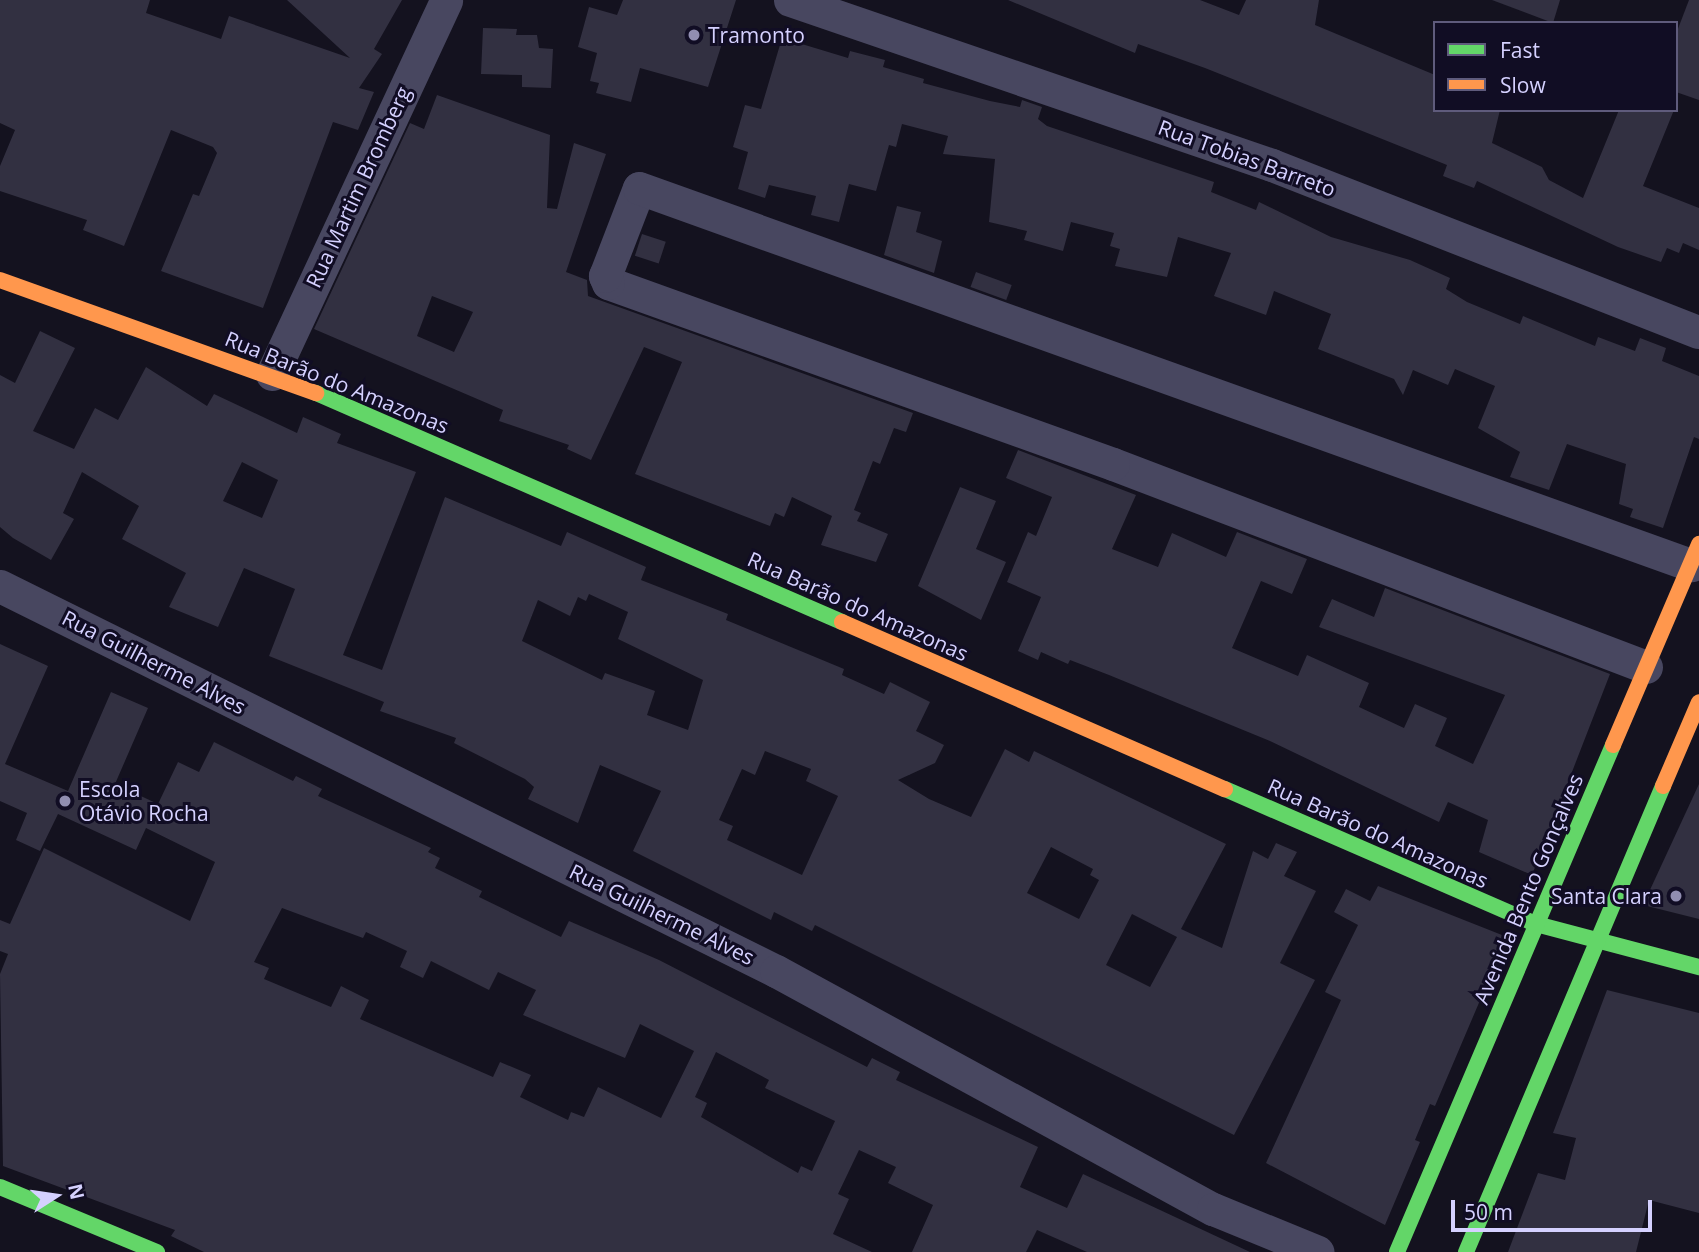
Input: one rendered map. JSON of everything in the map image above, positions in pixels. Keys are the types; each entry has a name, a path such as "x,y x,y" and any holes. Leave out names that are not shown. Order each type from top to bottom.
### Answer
{"street":[{"name":"Rua Martim Bromberg","path":"272,374 447,0"},
{"name":"Rua Tobias Barreto","path":"790,0 1272,165 1699,332"},
{"path":"1646,667 1126,469 608,283 605,276 639,188 1695,554"},
{"name":"Rua Barão do Amazonas","path":"0,280 272,374 1536,924 1598,943 1699,967"},
{"name":"Avenida Bento Gonçalves","path":"1397,1252 1695,554"},
{"name":"Rua Guilherme Alves","path":"0,586 776,971 1213,1209 1318,1252"},
{"path":"1466,1252 1699,702"},
{"path":"0,1187 157,1252"}],"building":[{"path":"0,0 150,0 146,13 221,39 229,16 350,58 287,0 402,0 374,49 382,54 359,88 374,92 358,130 333,122 263,308 161,271 193,194 199,196 217,153 213,147 171,130 124,246 83,230 87,220 0,191 0,166 15,130 0,123"},
{"path":"623,0 736,0 708,87 640,68 631,102 596,93 599,83 590,81 597,53 578,47 589,7 617,15"},
{"path":"1008,0 1200,0 1239,15 1246,0 1319,0 1315,25 1433,74 1433,112 1500,112 1492,143 1542,167 1549,180 1583,198 1618,112 1673,112 1643,186 1699,208 1699,250 1683,243 1679,253 1667,248 1661,262 1618,247 1477,181 1474,188 1443,176 1447,165 1205,68 1138,44 1135,53"},
{"path":"1492,0 1560,0 1554,21"},
{"path":"1689,0 1699,0 1699,100 1678,93 1678,29"},
{"path":"483,28 517,29 516,35 537,35 539,48 553,49 551,88 522,87 522,75 481,74"},
{"path":"782,38 848,58 850,51 885,60 883,67 924,79 923,83 990,101 1020,107 1022,100 1042,107 1038,119 1047,126 1214,182 1211,192 1256,210 1259,202 1331,237 1410,260 1450,278 1446,289 1467,302 1520,324 1523,316 1595,346 1598,337 1635,351 1640,338 1666,348 1662,361 1699,376 1699,439 1694,437 1663,528 1630,517 1633,509 1619,504 1626,464 1567,444 1549,490 1510,477 1520,452 1478,428 1495,386 1455,369 1448,385 1413,370 1403,395 1394,379 1318,349 1331,314 1274,291 1266,315 1214,296 1231,253 1178,237 1167,277 1115,266 1120,249 1110,246 1114,233 1071,222 1063,251 1024,240 1027,231 989,222 995,159 943,154 948,136 902,124 896,147 889,145 876,191 849,184 839,222 811,215 816,196 769,185 765,198 738,189 748,152 733,147 745,105 761,109"},
{"path":"437,95 550,135 547,208 557,209 574,143 606,154 566,272 587,280 588,296 913,413 906,432 894,428 880,464 873,461 854,510 861,513 857,521 888,534 876,562 821,545 832,516 792,497 784,517 775,513 770,526 635,474 682,362 644,347 591,460 567,449 569,445 499,421 503,410 314,329 410,123 424,129","holes":["432,296 473,312 454,352 417,336"]},
{"path":"897,206 921,212 916,232 942,241 934,273 884,255"},
{"path":"642,234 666,242 659,264 635,256"},
{"path":"976,272 1012,285 1006,300 971,287"},
{"path":"40,331 75,348 33,431 74,449 95,408 118,420 146,367 207,406 214,394 297,433 303,417 341,434 337,443 416,472 343,655 382,670 445,497 561,546 567,532 646,567 641,580 728,614 726,620 844,669 842,675 884,694 890,682 930,702 916,731 944,745 935,763 898,780 929,799 971,817 1005,749 1029,762 1034,751 1226,844 1181,929 1222,948 1253,851 1268,859 1276,843 1297,852 1284,876 1316,891 1280,963 1315,980 1234,1135 815,925 812,931 774,912 771,920 633,851 661,791 600,765 578,823 528,799 534,787 525,779 454,743 456,738 380,711 384,702 269,656 295,589 244,568 218,627 169,607 186,573 122,539 139,506 82,472 63,513 74,519 51,560 13,538 0,527 0,375 15,383","holes":["242,462 278,480 262,518 223,501","589,594 628,612 618,639 703,680 688,730 647,715 655,691 605,673 602,680 522,641 538,600 570,616 578,597 586,601","765,751 811,769 806,781 838,796 802,875 727,840 733,826 719,820 742,769 755,775","1051,847 1093,869 1090,875 1099,880 1079,919 1027,893","1132,914 1177,937 1150,987 1106,965"]},
{"path":"1018,450 1136,495 1112,549 1158,567 1172,533 1226,557 1237,532 1307,559 1292,594 1261,581 1232,648 1298,676 1307,655 1369,683 1359,707 1404,728 1415,704 1447,718 1435,746 1473,764 1505,695 1319,627 1332,599 1374,617 1385,588 1610,674 1532,875 1479,852 1488,820 1448,802 1439,822 1270,741 1109,675 1070,660 1068,664 1041,652 1038,660 1018,651 1041,597 1007,582 1028,532 1036,536 1052,497 1006,478"},
{"path":"960,487 996,501 976,549 1006,562 981,620 918,586"},
{"path":"0,644 48,666 5,764 68,791 111,692 148,708 115,784 158,804 178,762 199,772 214,742 293,781 296,776 322,789 318,796 431,848 428,852 440,858 435,868 482,891 479,897 561,937 569,921 659,960 867,1067 872,1058 900,1072 896,1080 1038,1147 1020,1187 1067,1208 1083,1174 1250,1252 1087,1252 1037,1230 1026,1252 912,1252 933,1205 888,1183 896,1167 859,1150 838,1194 849,1199 833,1234 872,1252 204,1252 171,1236 175,1230 3,1166 0,974 8,954 0,951 0,920 10,924 44,848 190,921 215,862 146,828 136,850 58,814 40,851 16,840 27,813 0,801","holes":["282,908 363,938 366,932 407,951 400,967 423,978 431,961 489,990 498,972 536,990 523,1015 625,1058 640,1024 694,1051 661,1118 598,1087 584,1117 571,1112 568,1120 520,1097 531,1075 500,1062 493,1077 360,1019 369,1000 341,986 331,1007 264,979 269,968 254,962","716,1052 769,1080 765,1088 835,1121 812,1171 801,1166 798,1173 701,1117 707,1103 695,1097"]},
{"path":"1699,784 1699,919 1643,905"},
{"path":"1378,886 1507,937 1435,1106 1430,1104 1415,1140 1420,1142 1385,1225 1266,1163 1341,1000 1325,992 1358,925 1334,912 1346,889 1370,901"},
{"path":"1607,990 1699,1013 1699,1213 1649,1200 1636,1252 1508,1252 1538,1173 1565,1180 1576,1138 1553,1133"}],"traffic: fast":[{"path":"316,393 842,622"},
{"path":"1397,1252 1613,745"},
{"path":"1466,1252 1663,786"},
{"path":"1225,789 1536,924 1699,967"},
{"path":"0,1187 157,1252"}],"traffic: slow":[{"path":"0,280 316,393"},
{"path":"1613,745 1699,544"},
{"path":"842,622 1225,789"},
{"path":"1663,786 1699,702"}],"place":[{"name":"Tramonto","path":"694,35"},
{"name":"Escola Otávio Rocha","path":"65,801"},
{"name":"Santa Clara","path":"1676,896"}]}
